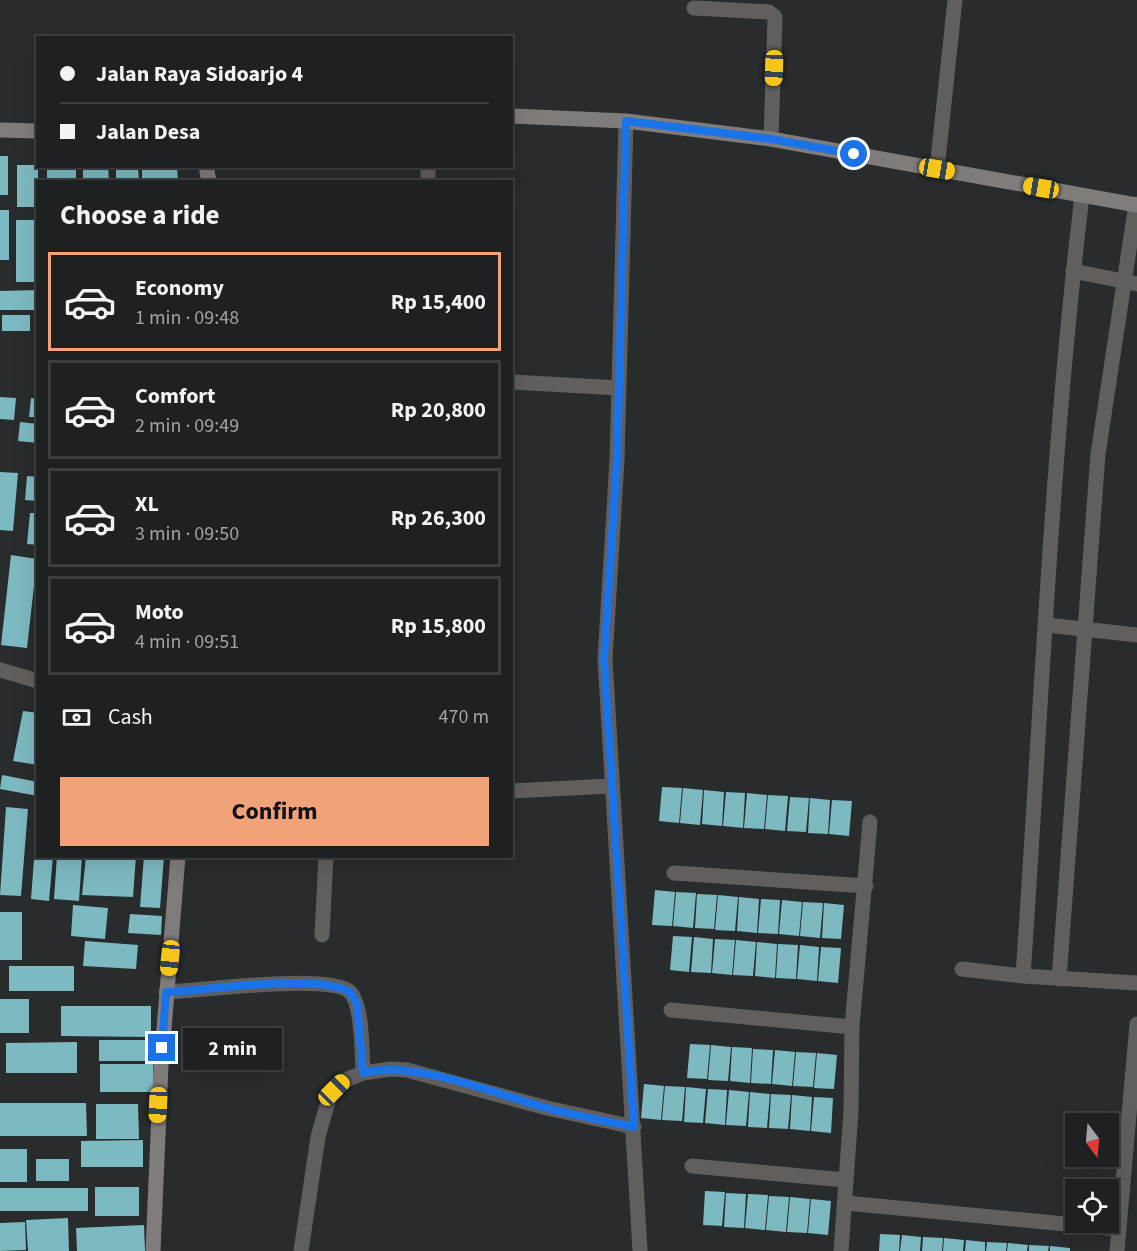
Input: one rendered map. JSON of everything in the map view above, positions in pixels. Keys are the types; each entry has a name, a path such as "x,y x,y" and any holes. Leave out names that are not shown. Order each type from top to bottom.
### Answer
{"street":[{"path":"937,169 955,0"},
{"path":"694,8 769,12 775,17 771,139"},
{"path":"513,116 626,121 771,139 1136,204 1131,283 1098,454 1059,979"},
{"path":"626,121 619,388 604,659 640,1251"},
{"path":"0,130 36,131"},
{"path":"1023,976 1047,625 1051,510 1082,196"},
{"path":"1073,271 1131,283"},
{"path":"513,382 619,388"},
{"path":"1047,625 1137,636"},
{"path":"0,670 36,680"},
{"path":"513,791 611,786"},
{"path":"841,1251 851,1111 852,1027 870,822"},
{"path":"153,1251 155,1164 166,992 178,858"},
{"path":"322,935 326,858"},
{"path":"674,873 866,886"},
{"path":"962,969 1059,979 1137,983"},
{"path":"166,992 327,984 350,992 357,1004 363,1073"},
{"path":"671,1010 852,1027"},
{"path":"1119,1229 1131,1149 1137,1024"},
{"path":"301,1251 318,1137 329,1098 343,1082 363,1073 377,1070 407,1070 547,1108 634,1127"},
{"path":"692,1166 845,1180"},
{"path":"846,1203 1065,1224"},
{"path":"1117,1251 1119,1233"}],"building":[{"path":"0,156 8,156 8,195 0,195"},
{"path":"17,165 36,165 38,180 36,180 36,207 17,207"},
{"path":"47,168 76,168 76,180 47,180"},
{"path":"83,168 108,168 109,180 83,180"},
{"path":"116,168 138,168 139,180 116,180"},
{"path":"142,168 177,168 178,180 142,180"},
{"path":"0,210 9,210 9,260 0,260"},
{"path":"16,220 36,220 36,282 16,282"},
{"path":"36,290 36,310 0,310 0,291"},
{"path":"2,315 30,315 30,331 2,331"},
{"path":"0,397 16,398 14,420 0,419"},
{"path":"31,398 36,399 36,417 29,417"},
{"path":"20,422 36,424 36,443 18,441"},
{"path":"0,472 18,473 13,531 0,530"},
{"path":"27,476 36,477 36,501 25,500"},
{"path":"30,513 36,513 36,545 27,544"},
{"path":"11,555 36,559 27,648 1,645"},
{"path":"23,711 36,713 36,765 13,761"},
{"path":"2,775 36,782 36,796 0,789"},
{"path":"662,787 682,788 679,823 659,821"},
{"path":"683,788 703,790 700,825 680,823"},
{"path":"704,790 724,792 722,826 702,824"},
{"path":"726,792 745,793 743,828 723,826"},
{"path":"747,793 767,795 764,829 744,828"},
{"path":"768,795 788,796 785,831 765,829"},
{"path":"790,797 809,798 806,832 787,831"},
{"path":"810,798 830,800 828,834 808,833"},
{"path":"832,800 852,801 849,836 829,834"},
{"path":"6,807 28,809 21,896 0,895"},
{"path":"36,846 36,858 53,858 49,901 31,899"},
{"path":"57,858 82,858 79,901 54,899"},
{"path":"86,858 136,858 133,897 82,895"},
{"path":"144,858 164,858 160,908 140,907"},
{"path":"655,890 675,892 672,926 652,925"},
{"path":"676,892 696,893 693,928 673,926"},
{"path":"697,894 717,895 714,929 695,928"},
{"path":"718,895 738,897 735,931 715,930"},
{"path":"739,897 759,899 757,933 737,931"},
{"path":"761,899 780,900 778,934 758,933"},
{"path":"782,900 802,902 799,936 779,934"},
{"path":"803,902 823,903 820,938 800,936"},
{"path":"824,903 844,905 841,939 822,938"},
{"path":"73,905 108,908 105,939 71,936"},
{"path":"0,912 22,912 22,960 0,960"},
{"path":"130,914 162,916 161,935 128,933"},
{"path":"673,936 692,937 689,972 670,970"},
{"path":"694,937 713,939 711,973 691,972"},
{"path":"715,939 735,940 732,975 712,973"},
{"path":"736,940 756,942 753,976 733,975"},
{"path":"85,941 138,945 136,969 83,966"},
{"path":"757,942 777,944 775,978 755,976"},
{"path":"778,944 798,945 796,979 776,978"},
{"path":"800,945 819,947 817,981 797,979"},
{"path":"821,947 841,948 838,983 818,981"},
{"path":"9,966 74,966 74,991 9,991"},
{"path":"0,999 29,999 29,1033 0,1033"},
{"path":"61,1006 151,1006 151,1037 61,1036"},
{"path":"99,1040 149,1040 149,1061 99,1061"},
{"path":"77,1042 77,1073 6,1073 6,1043"},
{"path":"690,1044 710,1045 707,1079 687,1078"},
{"path":"711,1045 731,1047 728,1081 708,1080"},
{"path":"732,1047 752,1048 750,1083 730,1081"},
{"path":"753,1049 773,1050 771,1084 751,1083"},
{"path":"775,1050 795,1052 792,1086 772,1084"},
{"path":"796,1052 816,1053 813,1087 793,1086"},
{"path":"817,1053 837,1055 834,1089 814,1088"},
{"path":"100,1064 153,1064 153,1092 100,1092"},
{"path":"644,1084 664,1086 661,1120 641,1118"},
{"path":"665,1086 685,1087 682,1121 662,1120"},
{"path":"686,1087 706,1089 703,1123 684,1122"},
{"path":"708,1089 727,1090 725,1125 705,1123"},
{"path":"729,1090 749,1092 746,1126 726,1125"},
{"path":"750,1092 770,1094 767,1128 748,1127"},
{"path":"771,1094 791,1095 788,1129 769,1128"},
{"path":"792,1095 812,1097 810,1131 790,1129"},
{"path":"814,1097 833,1098 831,1133 811,1131"},
{"path":"0,1103 86,1103 87,1136 0,1136"},
{"path":"96,1104 138,1104 139,1139 96,1139"},
{"path":"143,1140 143,1167 81,1167 81,1141"},
{"path":"0,1149 27,1149 27,1182 0,1182"},
{"path":"36,1159 69,1159 69,1181 36,1181"},
{"path":"95,1187 139,1187 139,1216 95,1216"},
{"path":"0,1188 88,1188 88,1211 0,1211"},
{"path":"705,1191 725,1192 722,1226 703,1225"},
{"path":"726,1193 746,1194 744,1228 724,1227"},
{"path":"748,1194 768,1195 765,1230 745,1228"},
{"path":"769,1196 789,1197 786,1232 766,1230"},
{"path":"790,1197 810,1199 807,1233 787,1232"},
{"path":"811,1199 831,1201 828,1235 808,1233"},
{"path":"68,1218 69,1251 28,1251 26,1220"},
{"path":"25,1222 26,1250 0,1251 0,1223"},
{"path":"144,1225 145,1251 77,1251 76,1228"},
{"path":"880,1234 900,1235 899,1251 879,1251"},
{"path":"902,1235 921,1237 920,1251 900,1251"},
{"path":"923,1237 943,1238 942,1251 922,1251"},
{"path":"944,1238 964,1240 963,1251 943,1251"},
{"path":"966,1240 985,1242 985,1251 965,1251"},
{"path":"987,1242 1007,1243 1006,1251 986,1251"},
{"path":"1008,1243 1028,1245 1027,1251 1007,1251"},
{"path":"1029,1245 1049,1246 1048,1251 1029,1251"},
{"path":"1050,1246 1070,1248 1070,1251 1050,1251"}],"route":[{"path":"162,1048 166,992 262,985 327,984 342,987 350,992 357,1004 363,1073 391,1069 407,1070 547,1108 634,1127 604,659 617,460 626,121 771,139 854,154"}]}
